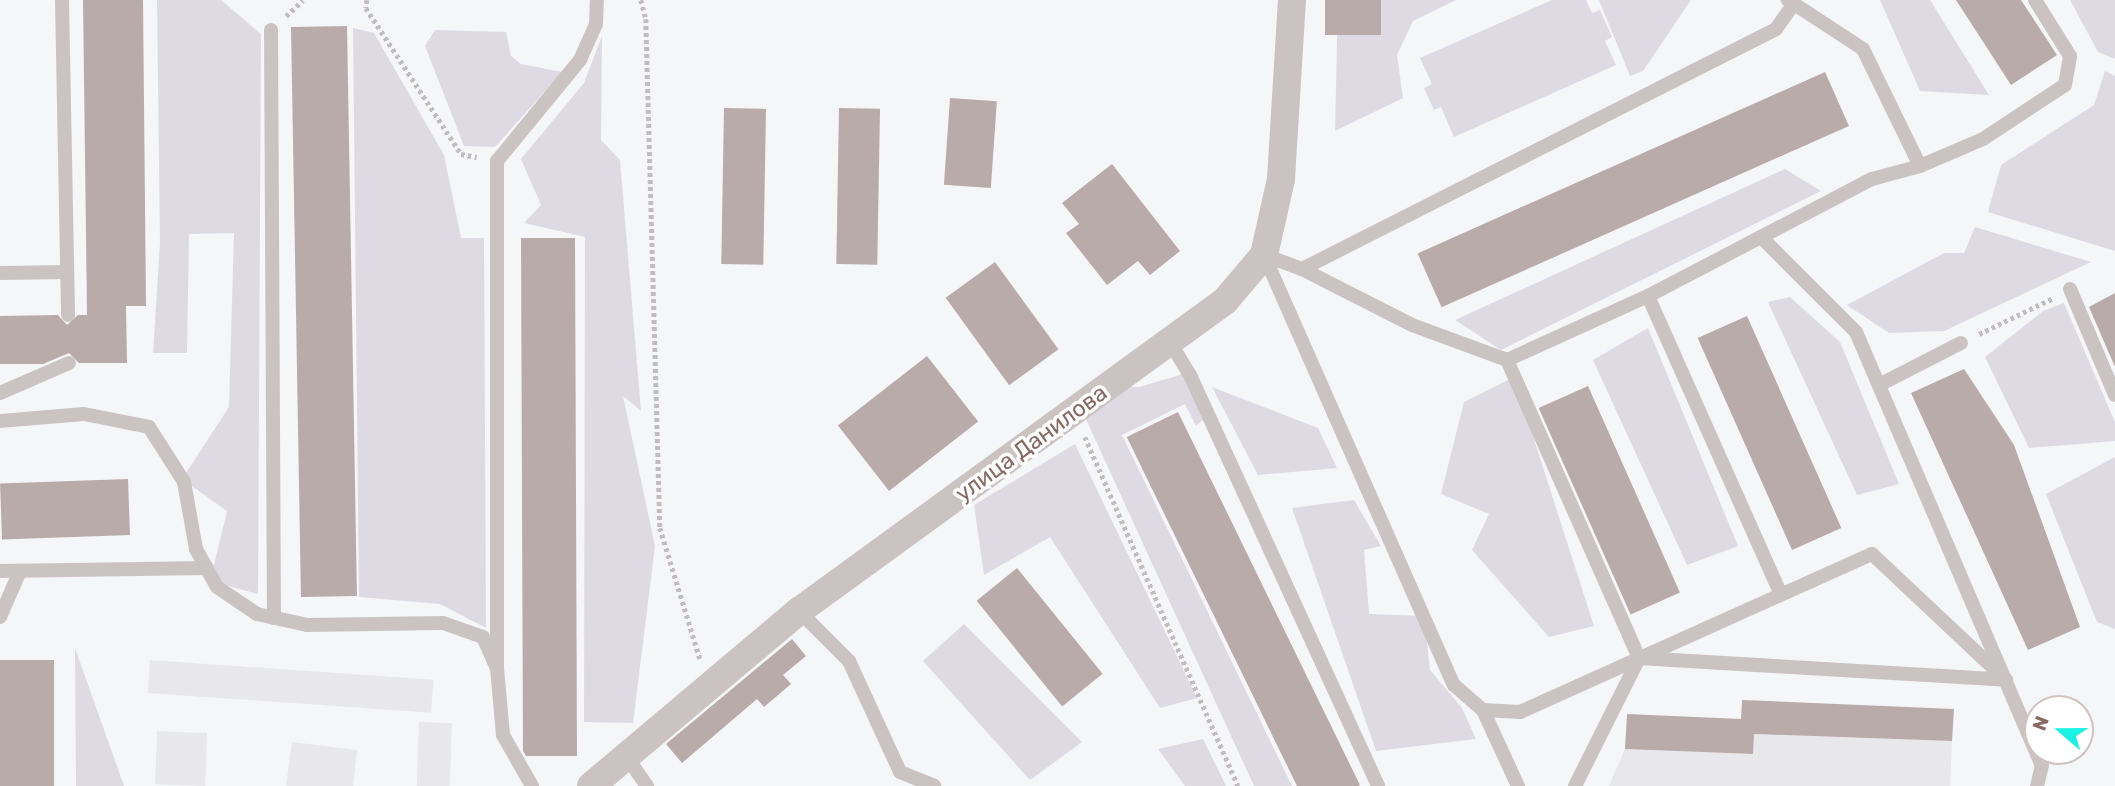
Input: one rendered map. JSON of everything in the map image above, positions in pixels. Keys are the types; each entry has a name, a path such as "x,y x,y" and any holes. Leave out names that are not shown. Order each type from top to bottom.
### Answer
{"street":[{"name":"улица Данилова","path":"591,786 799,611 1225,300 1264,255 1281,179 1292,0"}],"lane":[{"path":"62,0 68,315"},
{"path":"532,786 503,735 497,668 497,161 580,60 596,24 597,0"},
{"path":"1264,255 1302,269 1412,326 1507,360 1648,296 1872,179 1920,166 1983,139 2065,85 2070,56 2035,0"},
{"path":"1302,269 1776,29 1791,3 1863,49 1920,166"},
{"path":"271,30 274,618"},
{"path":"1761,237 1856,332 2042,765 2037,786"},
{"path":"1264,255 1454,685 1483,710 1518,786"},
{"path":"0,273 67,272"},
{"path":"2070,289 2115,395"},
{"path":"1648,296 1780,593"},
{"path":"1170,342 1190,375 1378,786"},
{"path":"1879,385 1961,344"},
{"path":"1507,360 1639,658"},
{"path":"0,393 69,363"},
{"path":"0,421 84,414 149,427 184,482 196,549 217,587 257,614 307,625 443,623 483,637 497,668"},
{"path":"1483,710 1520,712 1872,554 2006,680"},
{"path":"0,571 207,568"},
{"path":"0,617 20,571"},
{"path":"799,611 849,660 900,772 934,786"},
{"path":"1639,658 2006,680"},
{"path":"1575,786 1639,658"},
{"path":"626,756 647,786"}],"path":[{"path":"367,0 366,8 461,154 497,161"},
{"path":"641,0 646,19 660,528 709,687"},
{"path":"1961,344 2070,289"},
{"path":"1074,411 1238,786"}],"shaded area":[{"path":"157,0 221,0 261,34 258,594 210,581 227,511 182,479 229,407 234,233 189,234 187,353 153,353 160,243"},
{"path":"1338,0 1456,0 1413,21 1397,55 1403,98 1335,131"},
{"path":"1552,0 1586,0 1592,13 1600,10 1612,37 1605,41 1616,65 1454,137 1441,107 1434,110 1424,88 1432,84 1420,58"},
{"path":"1599,0 1691,0 1643,71 1630,76"},
{"path":"1880,0 1930,0 1989,95 1920,91"},
{"path":"2070,0 2115,0 2115,59 2098,52"},
{"path":"353,28 374,33 444,155 461,238 484,238 486,628 440,604 359,597"},
{"path":"435,30 506,32 511,56 521,64 562,72 495,147 464,146 425,46"},
{"path":"602,36 601,140 620,160 641,411 623,396 655,546 633,723 584,722 585,237 524,223 541,205 521,159 584,83"},
{"path":"2105,71 2115,76 2115,251 1988,212 2001,165 2094,105"},
{"path":"1785,169 1821,191 1501,350 1455,320"},
{"path":"1975,227 2091,262 1944,331 1889,333 1847,305 1944,253 1964,253"},
{"path":"1790,297 1840,342 1899,484 1857,495 1768,302"},
{"path":"2064,303 2115,422 2115,441 2029,448 1985,357 2043,311"},
{"path":"1648,328 1738,546 1687,565 1593,360"},
{"path":"1183,374 1205,418 1196,426 1185,404 1122,435 1292,786 1254,786 1085,417 1123,387 1139,387"},
{"path":"1514,377 1594,626 1549,637 1472,550 1489,514 1441,494 1464,402"},
{"path":"1212,387 1318,428 1337,468 1258,475"},
{"path":"1075,444 1197,698 1160,708 1050,537 984,575 974,505"},
{"path":"2115,457 2115,629 2097,622 2046,494"},
{"path":"1354,500 1381,546 1364,550 1369,614 1424,616 1430,670 1462,708 1476,739 1376,751 1292,508"},
{"path":"964,624 1082,742 1030,780 923,661"},
{"path":"75,648 124,786 76,786"},
{"path":"150,660 433,680 431,713 148,693"},
{"path":"419,722 452,723 450,786 417,786"},
{"path":"157,731 207,733 205,786 155,784"},
{"path":"1754,734 1952,741 1950,786 1609,786 1625,749 1753,754"},
{"path":"1203,739 1226,786 1185,786 1158,749"},
{"path":"292,742 357,750 353,786 286,786"}],"building":[{"path":"83,0 143,0 146,306 126,306 127,363 79,363 69,353 43,364 0,364 0,316 58,315 67,325 78,315 87,315"},
{"path":"1325,0 1381,0 1381,35 1325,35"},
{"path":"1956,0 2021,0 2057,55 2011,85"},
{"path":"347,26 357,596 301,597 291,27"},
{"path":"1825,72 1849,126 1442,307 1418,253"},
{"path":"950,98 997,101 991,188 944,185"},
{"path":"724,108 766,109 763,265 721,264"},
{"path":"839,108 880,109 877,265 836,264"},
{"path":"1112,164 1180,251 1150,275 1138,261 1107,285 1066,233 1079,224 1062,203"},
{"path":"521,238 575,238 577,756 526,756 523,751"},
{"path":"995,262 1058,349 1009,385 946,298"},
{"path":"2115,293 2115,367 2089,307"},
{"path":"1747,316 1841,528 1792,550 1698,338"},
{"path":"927,356 978,421 889,491 838,426"},
{"path":"1964,369 2014,445 2080,627 2028,650 1911,393"},
{"path":"1588,386 1680,592 1631,614 1539,408"},
{"path":"1178,412 1360,785 1297,786 1127,437"},
{"path":"128,479 130,535 2,539 0,483"},
{"path":"1017,568 1103,674 1062,706 977,601"},
{"path":"792,639 806,656 783,675 791,684 764,707 757,699 682,763 666,744"},
{"path":"0,660 54,660 54,786 0,786"},
{"path":"1742,700 1954,709 1952,741 1754,734 1753,754 1625,749 1627,714 1741,719"}]}
